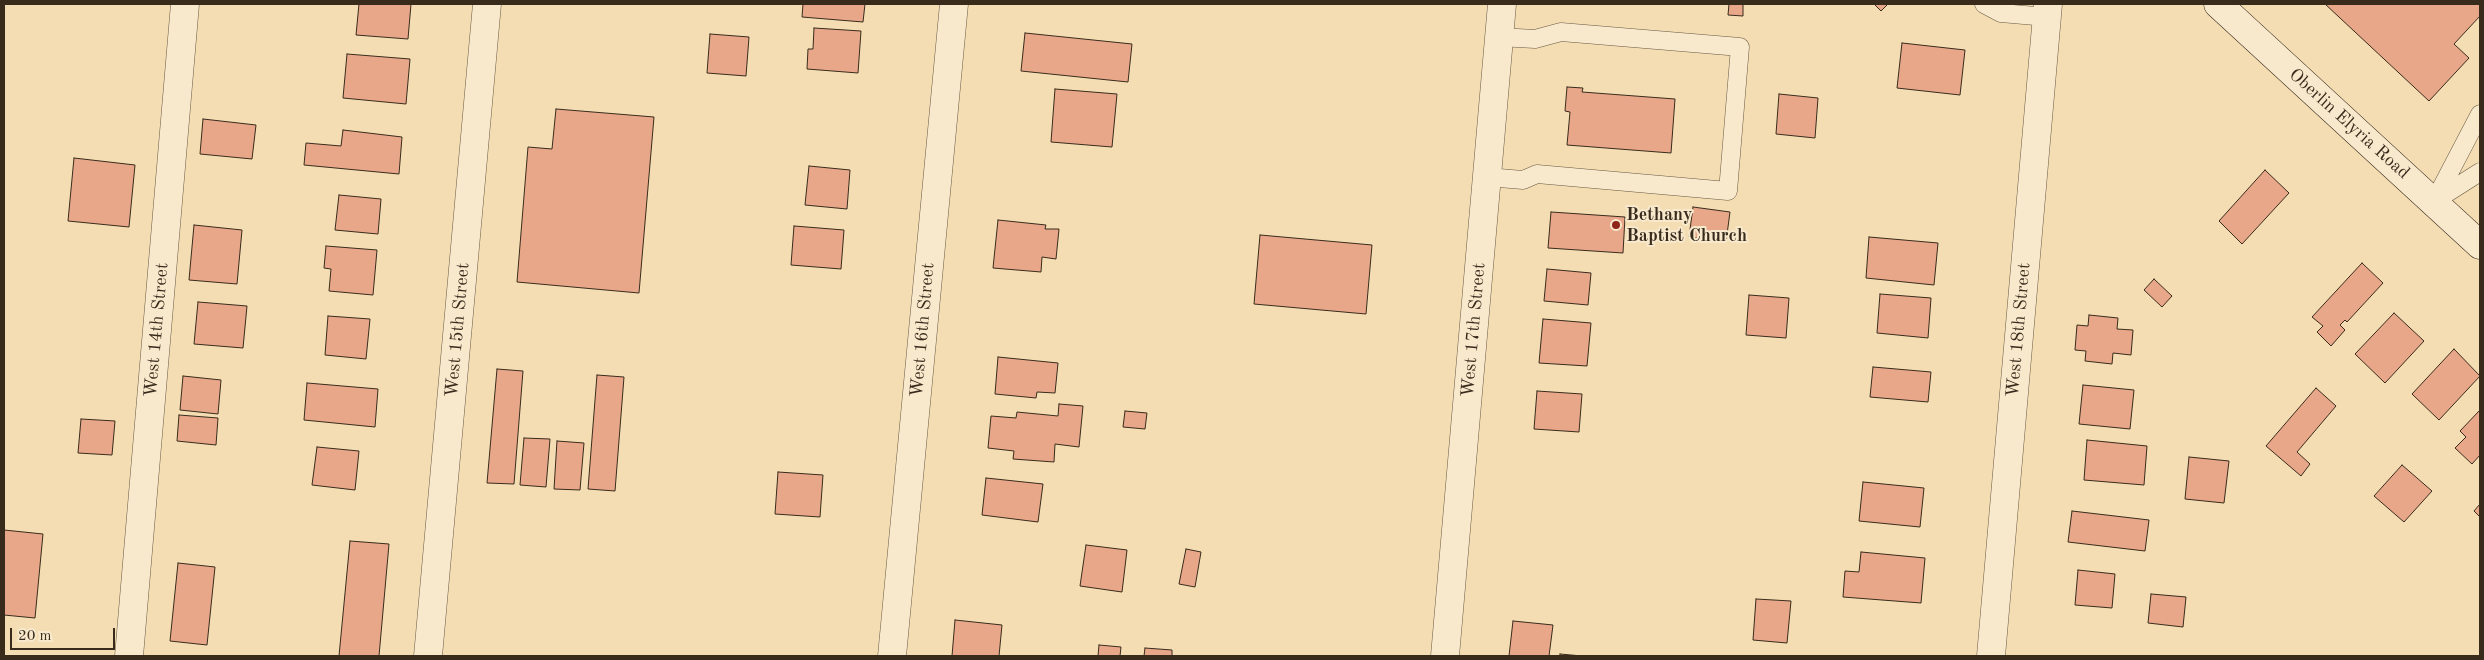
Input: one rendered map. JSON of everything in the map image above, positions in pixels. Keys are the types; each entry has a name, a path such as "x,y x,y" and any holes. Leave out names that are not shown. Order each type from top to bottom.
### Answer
{"street":[{"name":"West 14th Street","path":"129,656 185,4"},
{"name":"West 15th Street","path":"428,656 487,4"},
{"name":"West 16th Street","path":"892,656 954,4"},
{"name":"West 17th Street","path":"1445,656 1502,4"},
{"name":"Oberlin Elyria Road","path":"2222,5 2480,244"},
{"name":"West 18th Street","path":"1991,656 2047,10"}],"lane":[{"path":"1984,4 2001,13 2047,10"},
{"path":"1487,177 1523,180 1537,174 1728,191 1740,47 1561,32 1535,39 1499,37"},
{"path":"2434,202 2480,114"},
{"path":"2434,202 2480,172"}],"building":[{"path":"359,4 411,4 408,39 356,35"},
{"path":"803,4 865,4 863,22 802,17"},
{"path":"1729,4 1743,4 1743,16 1728,15"},
{"path":"1874,4 1888,4 1881,11"},
{"path":"2325,4 2480,4 2480,16 2454,44 2469,58 2429,101"},
{"path":"814,28 861,31 858,73 807,69 808,49 813,49"},
{"path":"1025,33 1132,44 1128,82 1021,71"},
{"path":"710,34 749,37 746,76 707,73"},
{"path":"1902,43 1965,50 1960,95 1897,88"},
{"path":"347,54 410,59 406,104 343,98"},
{"path":"1567,87 1583,88 1582,92 1675,99 1671,153 1567,145 1570,112 1565,111"},
{"path":"1055,89 1117,94 1112,147 1051,142"},
{"path":"1779,94 1818,98 1815,138 1776,134"},
{"path":"556,109 654,117 639,293 517,282 528,147 552,149"},
{"path":"203,119 256,125 252,159 200,154"},
{"path":"343,130 402,137 399,174 304,165 306,143 341,146"},
{"path":"74,158 135,165 129,227 68,221"},
{"path":"809,166 850,170 847,209 805,205"},
{"path":"2265,170 2289,193 2242,244 2219,221"},
{"path":"339,195 381,199 378,234 335,230"},
{"path":"1693,207 1730,212 1726,242 1689,237"},
{"path":"1551,212 1625,217 1623,253 1548,248"},
{"path":"998,220 1046,225 1045,229 1059,229 1056,259 1042,257 1041,272 993,268"},
{"path":"194,225 242,230 237,284 189,280"},
{"path":"794,226 844,230 841,269 791,265"},
{"path":"1260,235 1372,245 1366,314 1254,304"},
{"path":"1869,237 1938,243 1934,285 1866,278"},
{"path":"326,246 377,250 373,295 329,291 331,269 324,268"},
{"path":"2362,263 2383,283 2347,322 2345,320 2340,325 2345,330 2331,346 2317,332 2323,326 2312,317"},
{"path":"1547,269 1591,273 1588,305 1544,301"},
{"path":"2154,279 2172,296 2162,307 2144,290"},
{"path":"1880,294 1931,298 1928,338 1877,333"},
{"path":"1749,295 1789,298 1786,338 1746,335"},
{"path":"198,302 247,306 243,348 194,344"},
{"path":"2394,313 2424,341 2385,383 2355,354"},
{"path":"2089,315 2118,318 2117,329 2133,330 2131,355 2113,353 2112,364 2085,361 2086,351 2075,350 2077,325 2088,326"},
{"path":"328,316 370,319 366,359 325,355"},
{"path":"1543,319 1591,323 1587,366 1539,363"},
{"path":"2454,349 2480,376 2439,420 2412,394"},
{"path":"998,357 1058,363 1055,393 1037,392 1036,398 995,394"},
{"path":"1873,367 1931,372 1928,402 1870,397"},
{"path":"497,369 523,371 514,484 487,483"},
{"path":"597,375 624,377 615,491 588,489"},
{"path":"183,376 221,380 218,414 180,410"},
{"path":"307,383 378,389 375,427 304,420"},
{"path":"2083,385 2134,390 2130,429 2079,424"},
{"path":"2316,388 2336,406 2297,452 2310,464 2301,476 2266,446"},
{"path":"1537,391 1582,394 1579,432 1534,429"},
{"path":"1059,404 1083,406 1079,447 1055,444 1054,462 1013,459 1014,451 988,448 991,416 1016,418 1017,412 1058,416"},
{"path":"2480,410 2480,455 2472,464 2455,448 2466,437 2460,431"},
{"path":"1125,411 1147,413 1145,429 1123,427"},
{"path":"179,415 218,418 216,445 177,441"},
{"path":"81,419 115,421 112,455 78,453"},
{"path":"524,438 550,439 546,487 520,485"},
{"path":"2087,440 2147,446 2144,485 2084,480"},
{"path":"557,441 584,443 580,490 554,489"},
{"path":"317,447 359,451 355,490 312,485"},
{"path":"2189,457 2229,461 2224,503 2185,499"},
{"path":"2402,465 2432,491 2404,522 2374,496"},
{"path":"778,472 823,475 820,517 775,514"},
{"path":"986,478 1043,484 1038,522 982,515"},
{"path":"1863,482 1924,488 1920,527 1859,521"},
{"path":"2480,504 2480,517 2474,511"},
{"path":"2072,511 2149,520 2145,551 2068,542"},
{"path":"4,530 43,534 35,618 4,615"},
{"path":"350,541 389,544 379,656 339,656"},
{"path":"1086,545 1127,550 1122,592 1080,586"},
{"path":"1186,549 1201,552 1195,587 1179,584"},
{"path":"1861,552 1925,558 1921,603 1843,597 1845,571 1859,572"},
{"path":"178,563 215,567 207,645 170,641"},
{"path":"2078,570 2115,574 2112,608 2075,605"},
{"path":"2151,594 2186,597 2183,627 2148,623"},
{"path":"1756,599 1791,601 1787,643 1753,640"},
{"path":"955,620 1002,625 999,656 952,656"},
{"path":"1513,621 1553,625 1549,656 1509,656"},
{"path":"1099,645 1121,647 1120,656 1098,656"},
{"path":"1145,648 1172,650 1172,656 1144,656"},
{"path":"1560,654 1582,656 1560,656"}],"place":[{"name":"Bethany Baptist Church","path":"1616,225"}]}
